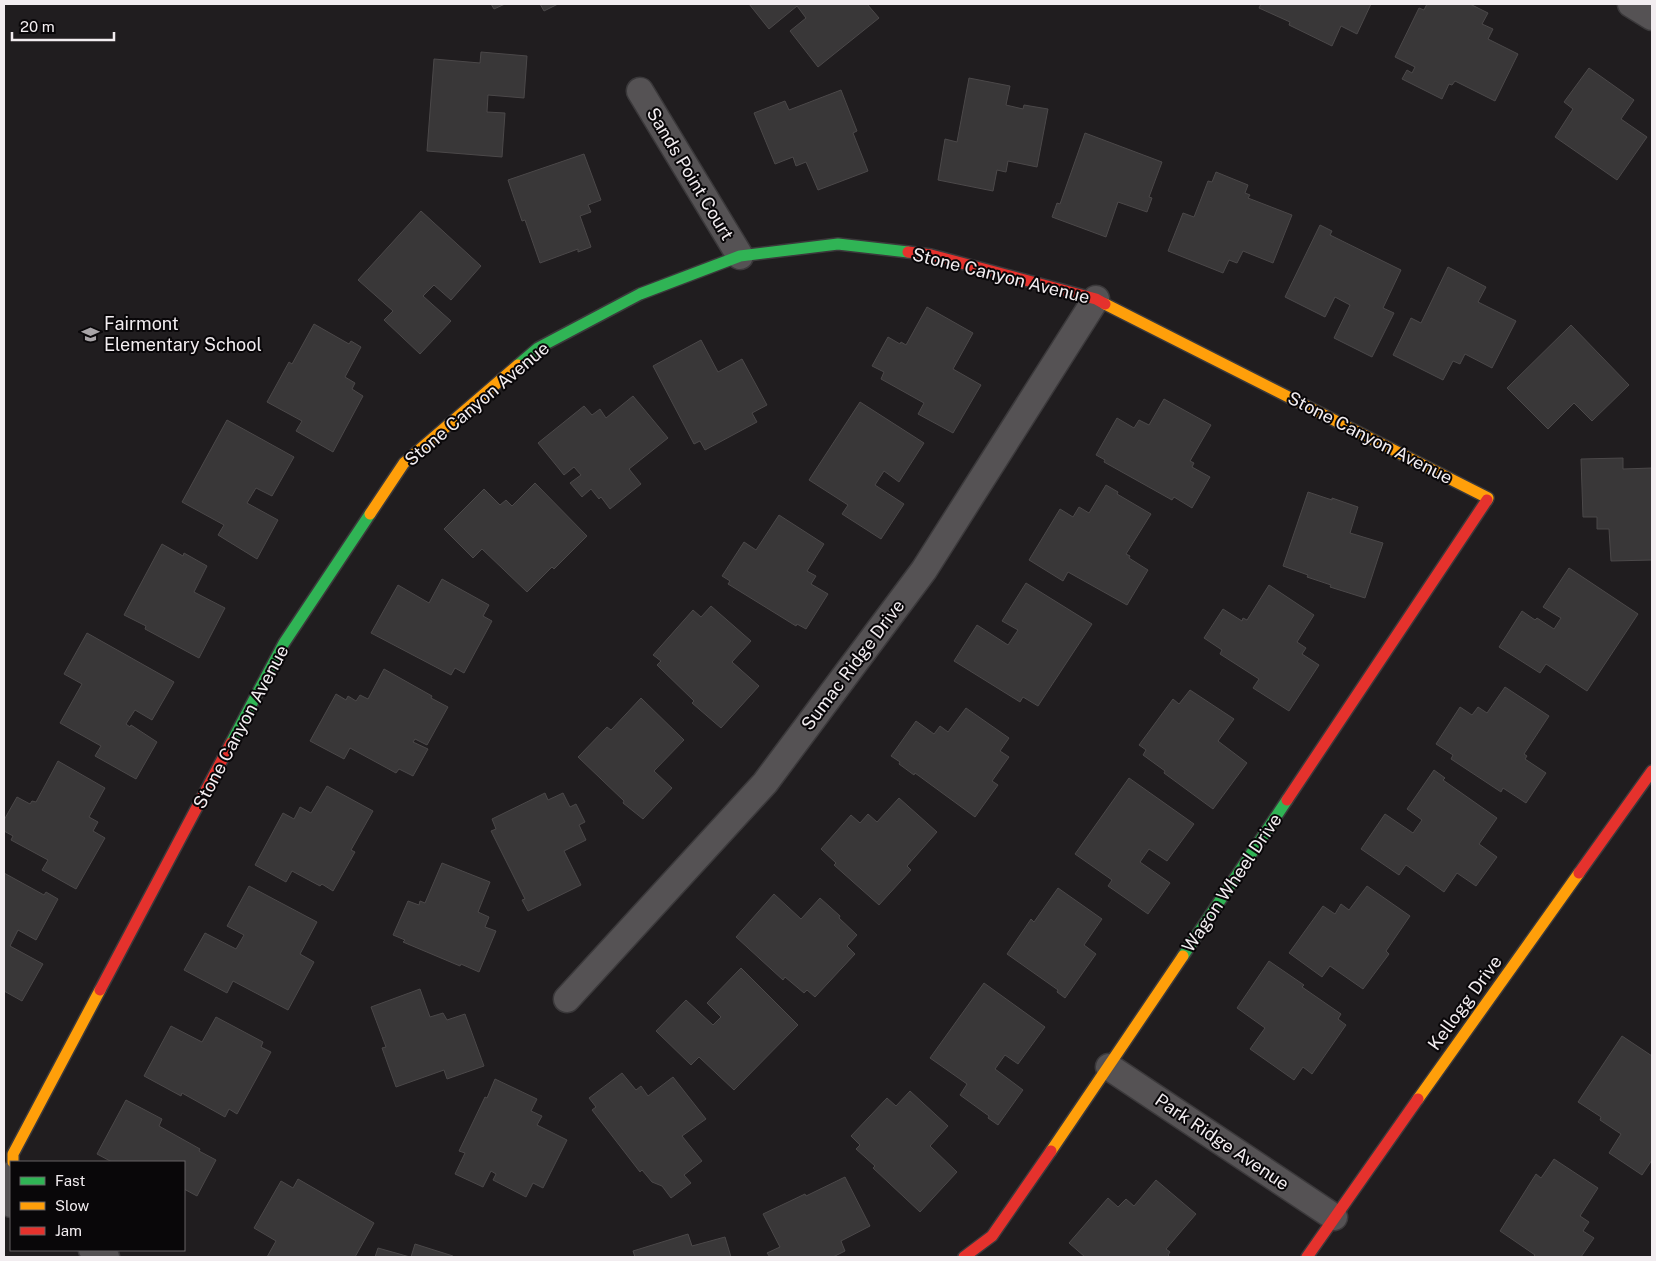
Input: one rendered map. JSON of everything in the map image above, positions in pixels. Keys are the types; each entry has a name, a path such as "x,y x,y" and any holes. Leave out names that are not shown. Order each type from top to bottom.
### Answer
{"street":[{"path":"1632,4 1652,17"},
{"name":"Sands Point Court","path":"640,91 740,256"},
{"name":"Stone Canyon Avenue","path":"13,1161 14,1154 284,643 404,463 538,348 640,294 740,256 838,244 931,255 1096,299 1488,498"},
{"name":"Sumac Ridge Drive","path":"567,999 765,783 924,570 1096,299"},
{"name":"Wagon Wheel Drive","path":"964,1257 992,1236 1109,1067 1488,498"},
{"name":"Kellogg Drive","path":"1307,1257 1334,1216 1652,771"},
{"name":"Park Ridge Avenue","path":"1109,1067 1334,1216"},
{"path":"94,1251 106,1257"}],"building":[{"path":"491,4 505,4 494,9"},
{"path":"540,4 558,4 544,11"},
{"path":"749,4 867,4 879,18 818,67 790,31 806,18 797,6 769,29"},
{"path":"1261,4 1371,4 1357,34 1341,26 1332,46 1289,25 1290,22 1259,8"},
{"path":"1427,4 1470,4 1488,13 1482,24 1493,29 1488,39 1518,54 1495,101 1455,81 1452,85 1449,84 1442,99 1402,79 1407,70 1412,73 1415,67 1395,57 1419,8 1424,10"},
{"path":"481,52 527,56 524,98 488,95 487,112 505,113 502,157 427,151 434,59 480,63"},
{"path":"1589,68 1634,100 1621,119 1647,137 1617,180 1555,137 1573,109 1564,102"},
{"path":"969,78 1010,86 1006,105 1023,109 1024,105 1048,109 1037,167 1008,161 1006,172 997,170 993,191 938,180 945,139 957,142"},
{"path":"841,90 857,131 853,133 868,171 818,190 806,162 796,166 793,157 775,164 754,113 785,101 789,110"},
{"path":"1085,133 1162,162 1149,197 1152,198 1147,212 1118,202 1106,237 1052,217 1057,203 1060,204"},
{"path":"584,154 601,200 588,205 591,212 580,216 591,247 578,252 578,249 540,263 525,220 522,221 508,180"},
{"path":"1216,172 1248,185 1245,193 1250,195 1248,198 1292,215 1273,263 1243,251 1237,263 1229,260 1223,273 1168,251 1183,213 1194,217 1208,181 1212,182"},
{"path":"421,211 481,266 451,300 434,285 423,296 451,321 420,354 384,320 393,311 358,280"},
{"path":"1320,225 1332,231 1330,235 1401,270 1383,308 1394,313 1372,357 1334,338 1350,305 1335,297 1325,317 1285,297"},
{"path":"1448,267 1486,287 1478,302 1516,321 1492,368 1465,354 1460,364 1453,361 1443,380 1393,355 1411,318 1421,323"},
{"path":"927,307 973,333 953,369 981,385 953,433 918,414 924,403 881,379 884,372 872,366 888,337 900,344 901,342 906,345"},
{"path":"314,324 349,344 351,341 361,347 345,377 355,383 352,389 363,396 333,452 296,431 302,421 267,402 289,362 292,364"},
{"path":"1571,325 1629,385 1592,421 1574,403 1548,429 1507,388"},
{"path":"701,340 718,372 742,359 767,405 752,413 757,422 705,450 700,441 694,444 653,366"},
{"path":"633,396 668,438 629,469 641,484 610,509 601,497 599,499 591,489 582,497 570,483 581,475 574,467 564,475 538,443 584,406 592,415 600,409 606,418"},
{"path":"1164,399 1211,425 1190,461 1194,463 1192,467 1210,477 1192,508 1174,497 1172,500 1104,462 1105,460 1096,455 1117,418 1134,428 1139,420 1149,425"},
{"path":"860,402 924,443 899,482 884,471 875,485 904,504 881,539 842,514 848,505 809,480"},
{"path":"227,420 294,457 272,496 256,488 247,503 278,520 257,559 218,535 224,525 182,502"},
{"path":"1623,458 1623,469 1652,468 1652,560 1611,561 1609,529 1597,529 1597,517 1583,517 1581,459"},
{"path":"535,483 587,536 554,569 552,567 527,592 482,549 473,558 444,529 484,489 500,505 506,500 512,506"},
{"path":"1106,485 1118,492 1117,494 1151,514 1126,554 1148,570 1127,605 1068,572 1063,581 1029,560 1060,509 1073,517 1079,507 1089,513"},
{"path":"1308,492 1358,507 1350,533 1383,543 1365,598 1330,587 1331,585 1283,566"},
{"path":"779,515 824,544 807,571 816,576 811,584 828,594 806,629 797,624 796,626 728,584 730,581 722,576 744,542 756,550"},
{"path":"162,544 183,556 184,553 207,566 194,592 225,608 199,658 145,629 146,626 124,615"},
{"path":"1569,568 1638,614 1587,691 1546,664 1540,673 1499,647 1522,611 1554,629 1561,618 1543,607"},
{"path":"442,579 489,605 483,616 492,621 464,673 455,668 451,675 371,633 398,585 429,603"},
{"path":"1026,583 1092,624 1038,706 1023,697 1020,702 954,661 977,625 1008,645 1018,630 1002,621"},
{"path":"1269,585 1314,615 1297,642 1306,648 1302,654 1319,665 1289,711 1253,688 1259,679 1220,654 1222,650 1204,638 1223,609 1242,621 1243,618 1247,620"},
{"path":"711,606 751,641 732,662 759,686 721,728 692,703 694,701 657,665 661,661 653,655 693,610 701,617"},
{"path":"87,633 174,682 152,720 135,710 126,724 130,727 131,725 157,742 136,779 95,756 101,746 60,723 82,684 64,674"},
{"path":"384,669 448,707 427,745 415,739 413,742 428,749 413,776 399,769 396,773 350,748 344,759 310,741 336,694 346,700 348,696 356,701 360,695 368,699"},
{"path":"1505,687 1549,716 1524,754 1527,756 1525,759 1546,773 1526,803 1503,788 1501,792 1451,759 1453,755 1436,744 1460,707 1472,715 1478,707 1487,713"},
{"path":"1190,690 1234,719 1218,741 1247,763 1213,809 1143,755 1146,750 1139,745 1173,699 1179,704"},
{"path":"641,698 684,740 654,771 672,788 643,819 623,803 624,801 578,757 607,727 611,730"},
{"path":"966,708 1009,738 1000,751 1009,757 992,781 998,785 975,817 915,773 914,775 891,756 916,721 934,734 940,726 948,732"},
{"path":"58,761 105,788 89,817 98,822 93,831 105,838 76,889 42,870 48,860 11,840 13,836 4,831 4,820 17,797 30,804 32,801 36,802"},
{"path":"1434,770 1445,778 1443,780 1497,818 1479,844 1497,857 1476,886 1457,873 1444,892 1406,865 1399,875 1361,849 1385,814 1413,833 1422,820 1407,809"},
{"path":"1129,778 1194,824 1167,861 1149,849 1140,862 1170,883 1148,914 1108,886 1112,880 1075,854"},
{"path":"327,786 373,811 351,850 355,852 333,891 292,871 286,882 255,865 283,813 294,819 300,807 311,813"},
{"path":"545,793 548,800 563,793 570,807 576,804 585,822 579,825 586,840 564,851 581,885 528,911 522,900 525,899 491,831 496,829 492,819"},
{"path":"899,798 937,832 907,866 911,870 879,905 834,865 836,863 821,849 851,815 860,823 868,814 877,822"},
{"path":"442,863 490,882 478,912 489,917 485,927 496,931 479,972 403,942 405,940 393,935 408,901 419,905 420,901 425,903"},
{"path":"4,873 44,895 46,892 58,899 36,940 18,930 10,946 43,964 22,1001 4,991"},
{"path":"249,886 317,922 300,954 314,962 288,1010 233,981 227,993 184,970 205,933 236,949 244,935 227,926"},
{"path":"1367,886 1410,916 1386,951 1389,954 1363,989 1330,966 1322,977 1289,953 1323,906 1335,914 1341,904 1349,910"},
{"path":"1058,888 1102,919 1084,945 1096,954 1065,998 1057,992 1058,990 1007,954 1031,919 1034,922"},
{"path":"774,894 801,919 820,898 857,935 847,946 855,954 815,997 807,990 804,993 785,977 783,980 736,937"},
{"path":"1269,961 1341,1014 1338,1019 1346,1025 1312,1074 1303,1067 1294,1080 1250,1049 1265,1028 1237,1008"},
{"path":"741,968 798,1025 734,1090 699,1057 691,1065 656,1031 686,1000 713,1025 721,1017 707,1003"},
{"path":"984,983 1045,1027 1018,1064 1005,1055 995,1069 1023,1090 998,1125 960,1095 967,1084 930,1058"},
{"path":"420,989 430,1017 443,1013 447,1020 465,1014 484,1066 447,1079 444,1070 396,1087 382,1048 386,1047 371,1007"},
{"path":"216,1017 263,1042 261,1047 271,1052 237,1114 229,1109 225,1117 182,1093 181,1096 144,1076 171,1026 202,1042"},
{"path":"1622,1036 1652,1056 1652,1160 1642,1175 1609,1153 1621,1134 1600,1120 1601,1117 1578,1102"},
{"path":"622,1073 636,1090 641,1086 648,1096 673,1077 706,1119 682,1136 702,1161 684,1175 691,1183 671,1198 662,1186 652,1182 642,1170 640,1172 592,1110 596,1107 589,1098"},
{"path":"495,1079 537,1099 531,1111 542,1116 537,1125 567,1140 543,1188 533,1183 526,1197 493,1180 496,1174 491,1171 483,1187 455,1174 465,1153 459,1151"},
{"path":"910,1091 948,1126 930,1146 957,1172 920,1212 873,1168 875,1166 856,1149 860,1145 851,1136 887,1098 896,1106"},
{"path":"126,1100 162,1119 159,1126 216,1160 197,1196 185,1190 185,1161 110,1161 97,1154"},
{"path":"1554,1159 1598,1188 1580,1216 1589,1222 1583,1231 1594,1238 1581,1257 1533,1257 1535,1255 1500,1231 1536,1174 1541,1178"},
{"path":"845,1177 870,1226 841,1241 845,1251 833,1257 770,1257 767,1253 780,1247 763,1214"},
{"path":"298,1179 374,1223 355,1257 267,1257 276,1241 254,1228 281,1181 293,1188"},
{"path":"1156,1180 1196,1214 1166,1249 1170,1252 1168,1255 1170,1257 1085,1257 1069,1243 1108,1198 1118,1207 1126,1199 1134,1206"},
{"path":"688,1234 692,1246 725,1237 731,1257 635,1257 633,1251"},
{"path":"415,1244 453,1256 453,1257 411,1257"},
{"path":"378,1248 410,1257 375,1257"}],"traffic: fast":[{"path":"518,365 538,348 640,294 740,256 838,244 908,252"},
{"path":"231,743 284,643 370,514"},
{"path":"1183,956 1287,800"}],"traffic: slow":[{"path":"1105,304 1488,498 1487,500"},
{"path":"370,514 404,463 518,365"},
{"path":"1418,1099 1579,873"},
{"path":"1051,1151 1183,956"},
{"path":"13,1161 13,1154 100,990"}],"traffic: jam":[{"path":"908,252 931,255 1096,299 1105,304"},
{"path":"1287,800 1487,500"},
{"path":"100,990 231,743"},
{"path":"1579,873 1652,771"},
{"path":"1307,1257 1418,1099"},
{"path":"964,1257 992,1236 1051,1151"}],"place":[{"name":"Fairmont Elementary School","path":"90,334"}]}
